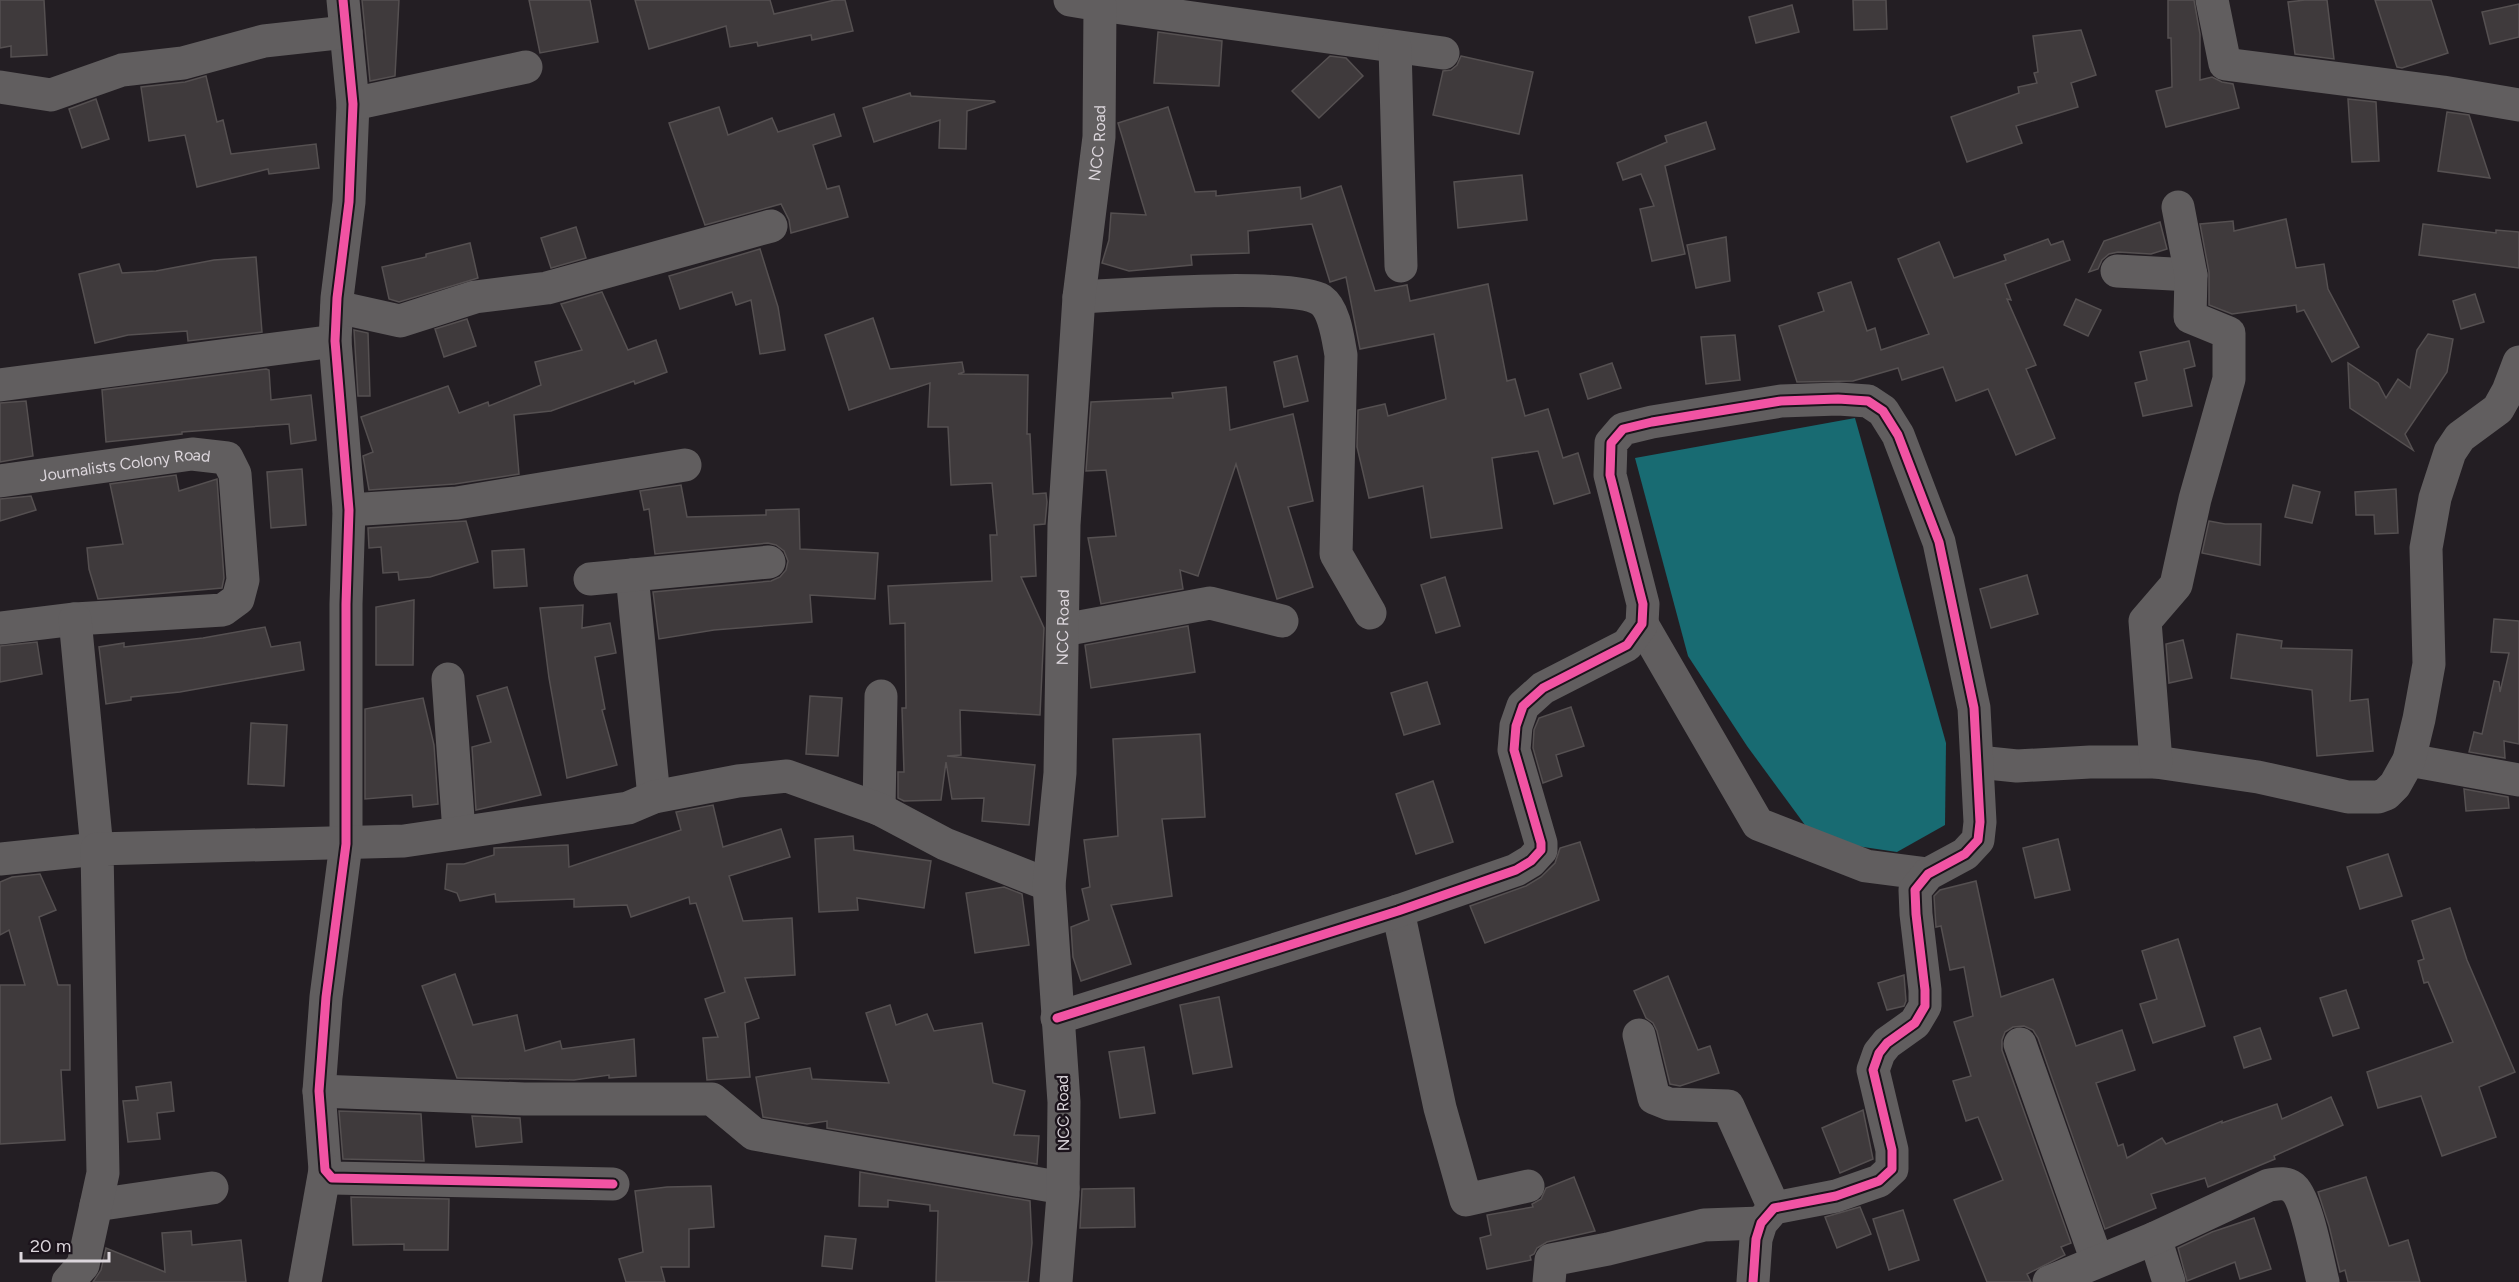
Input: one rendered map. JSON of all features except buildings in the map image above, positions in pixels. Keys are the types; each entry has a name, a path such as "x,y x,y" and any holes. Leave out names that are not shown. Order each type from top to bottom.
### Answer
{"street":[{"path":"305,1282 325,1170 319,1090 326,997 346,844 345,614 349,510 335,341 349,202 353,104 343,0"},
{"path":"2212,0 2225,64 2420,89 2519,105"},
{"path":"1085,3 1443,53"},
{"name":"NCC Road","path":"1056,1282 1063,1188 1064,1102 1048,885 1060,774 1064,525 1079,297 1098,137 1085,3"},
{"path":"0,87 51,95 122,70 183,63 264,41 346,32"},
{"path":"1395,47 1401,266"},
{"path":"353,104 526,67"},
{"path":"2156,762 2145,621 2176,585 2195,499 2229,379 2229,333 2190,317 2191,275 2178,207"},
{"path":"337,307 400,321 475,297 547,288 771,226"},
{"path":"2117,271 2191,275"},
{"path":"1079,297 1242,291 1302,294 1322,301 1335,323 1341,355 1336,554 1370,613"},
{"path":"0,385 335,341"},
{"path":"1978,762 2017,766 2090,762 2156,762 2258,777 2348,798 2368,798 2386,794 2396,785 2409,760 2429,664 2426,548 2435,498 2450,452 2460,437 2498,409 2519,362"},
{"path":"1058,1018 1398,911 1516,870 1538,856 1541,850 1540,843 1514,750 1516,726 1523,706 1543,688 1627,645 1642,624 1644,604 1610,475 1611,443 1623,429 1652,422 1781,401 1838,399 1868,401 1883,411 1898,435 1939,542 1974,708 1980,822 1978,840 1965,854 1928,874 1916,890 1916,914 1925,1006 1915,1023 1887,1043 1879,1053 1873,1070 1892,1150 1892,1169 1879,1181 1768,1216 1704,1225 1608,1249 1551,1260 1549,1282"},
{"name":"Journalists Colony Road","path":"0,481 192,454 227,458 235,474 243,580 238,599 223,610 75,619 0,628"},
{"path":"349,510 457,503 685,465"},
{"path":"590,579 769,562"},
{"path":"632,574 654,797"},
{"path":"1062,630 1210,603 1282,621"},
{"path":"68,1282 82,1265 104,1173 97,849 75,619"},
{"path":"1642,624 1758,824 1866,866 1928,874"},
{"path":"448,680 459,832"},
{"path":"879,809 881,696"},
{"path":"2409,760 2519,780"},
{"path":"0,859 97,849 404,841 628,808 654,797 738,781 787,776 879,809 945,844 1048,885"},
{"path":"1398,911 1440,1108 1466,1200 1528,1186"},
{"path":"1639,1035 1654,1098 1669,1104 1728,1107 1768,1216 1756,1239 1753,1282"},
{"path":"2020,1044 2097,1261"},
{"path":"319,1090 524,1099 712,1099 754,1134 1063,1188"},
{"path":"325,1170 332,1178 613,1184"},
{"path":"2049,1282 2155,1238 2269,1185 2283,1183 2293,1187 2301,1200 2323,1282"},
{"path":"96,1205 212,1188"},
{"path":"2155,1238 2169,1282"}],"water":[{"path":"1855,418 1946,743 1945,825 1897,852 1816,840 1747,746 1688,656 1635,458"}],"cycle path":[{"path":"343,0 353,104 349,202 337,298 335,341 349,510 346,604 346,844 326,997 319,1091 325,1170 332,1178 613,1184"},
{"path":"1057,1018 1398,911 1516,870 1531,861 1541,850 1541,843 1514,750 1516,726 1523,706 1543,688 1627,645 1642,624 1643,604 1610,475 1611,443 1623,429 1652,422 1781,401 1838,399 1868,401 1883,411 1898,435 1939,542 1974,708 1980,822 1978,840 1965,854 1928,874 1915,890 1925,1006 1915,1023 1887,1043 1879,1053 1873,1070 1892,1150 1892,1169 1879,1181 1836,1196 1774,1208 1761,1223 1756,1239 1753,1282"}]}
